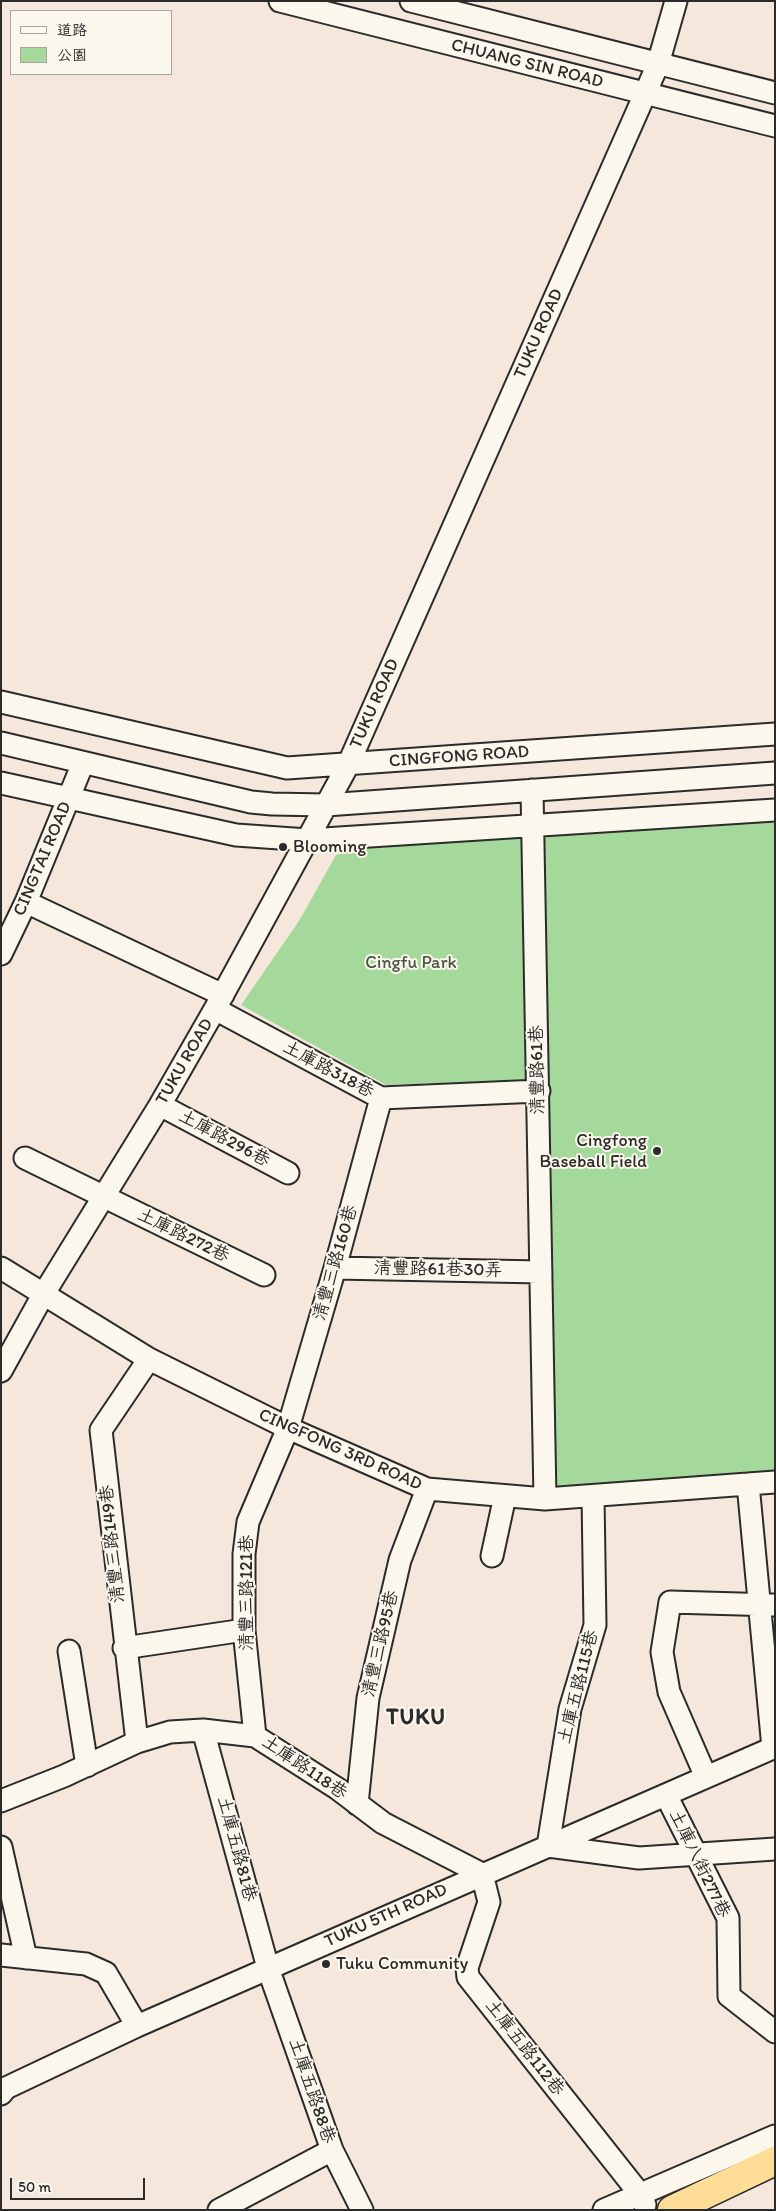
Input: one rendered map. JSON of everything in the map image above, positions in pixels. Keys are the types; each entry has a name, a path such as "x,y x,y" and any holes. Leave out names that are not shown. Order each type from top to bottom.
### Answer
{"highway":[{"path":"672,2210 775,2161"}],"street":[{"name":"CHUANG SIN ROAD","path":"280,1 775,126"},
{"name":"CHUANG SIN ROAD","path":"411,1 775,93"},
{"name":"TUKU ROAD","path":"1,1371 43,1294 160,1105 219,1002 348,765 658,64 676,1"},
{"name":"CINGFONG ROAD","path":"1,702 287,768 775,734"},
{"path":"1,743 251,802 272,804 326,804 775,773"},
{"name":"CINGTAI ROAD","path":"3,946 26,902 83,762"},
{"path":"1,783 236,835 308,840 533,824 775,810"},
{"name":"清豐路61巷","path":"532,790 545,1500"},
{"name":"土庫路318巷","path":"26,902 219,1002 381,1098 539,1091"},
{"name":"清豐三路160巷","path":"288,1428 335,1268 381,1098"},
{"name":"土庫路296巷","path":"160,1105 288,1173"},
{"name":"土庫路272巷","path":"25,1158 103,1198 264,1275"},
{"name":"CINGFONG 3RD ROAD","path":"1,1268 149,1359 288,1428 426,1489 545,1500 775,1482"},
{"name":"清豐路61巷30弄","path":"335,1268 541,1272"},
{"name":"清豐三路149巷","path":"137,1742 124,1648 100,1430 149,1359"},
{"name":"清豐三路121巷","path":"255,1736 244,1630 244,1554 248,1522 288,1428"},
{"path":"748,1484 766,1605 774,1748"},
{"name":"清豐三路95巷","path":"358,1804 368,1698 400,1560 426,1489"},
{"path":"492,1556 505,1496"},
{"name":"土庫五路115巷","path":"548,1846 570,1709 595,1625 593,1496"},
{"path":"706,1777 669,1692 662,1652 670,1602 766,1605"},
{"path":"124,1648 244,1630"},
{"path":"69,1652 86,1766"},
{"name":"土庫路118巷","path":"1,1801 86,1766 137,1742 170,1732 203,1730 255,1736 299,1763 383,1823 482,1874"},
{"name":"土庫五路81巷","path":"203,1730 268,1968"},
{"name":"TUKU 5TH ROAD","path":"3,2088 268,1968 774,1748"},
{"name":"土庫八街277巷","path":"666,1794 728,1918 729,1996 775,2032"},
{"path":"548,1846 639,1858 775,1849"},
{"path":"1,1847 26,1958"},
{"name":"土庫五路112巷","path":"482,1874 489,1902 467,1968 468,1977 642,2199"},
{"path":"1,1955 86,1964 106,1973 137,2026"},
{"name":"土庫五路88巷","path":"268,1968 332,2150 362,2210"},
{"path":"604,2210 642,2199 775,2136"},
{"path":"220,2210 332,2150"}],"green space":[{"name":"Cingfong Baseball Field","path":"775,815 775,1479 545,1499 528,1080 386,1085 241,1005 299,921 336,855 358,848 381,848 533,824"}],"place":[{"name":"Blooming","path":"283,847"},
{"name":"Cingfong Baseball Field","path":"657,1151"},
{"name":"Tuku Community","path":"326,1964"}],"district":[{"name":"TUKU","path":"416,1718"}],"park label":[{"name":"Cingfu Park","path":"411,963"}]}
